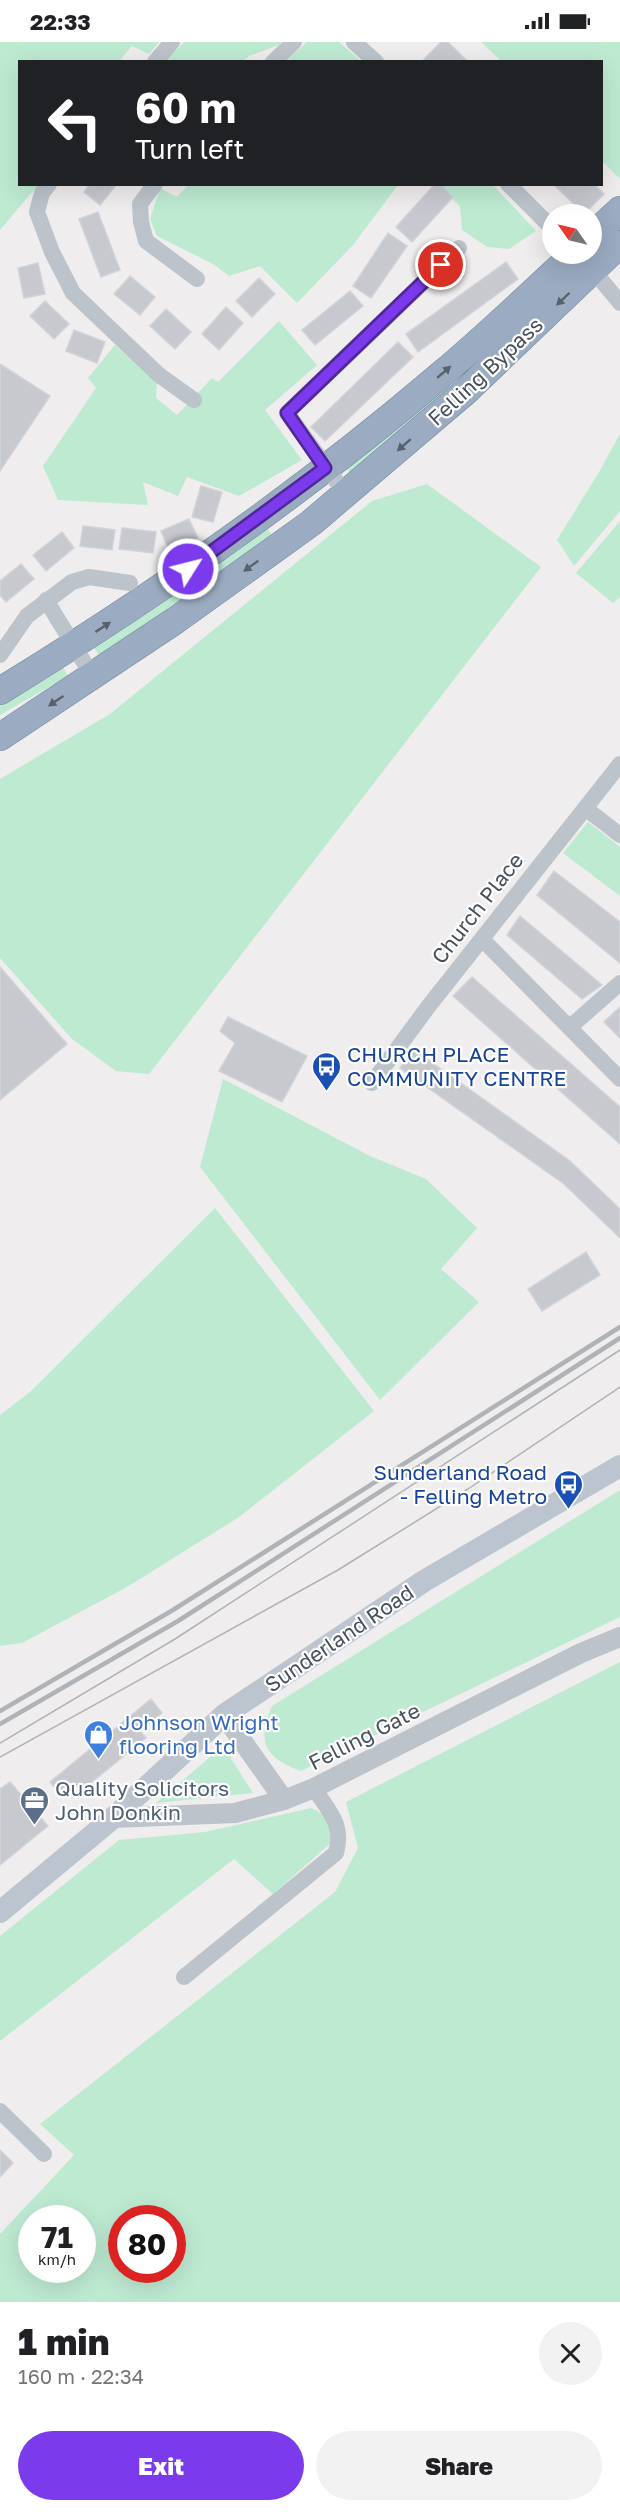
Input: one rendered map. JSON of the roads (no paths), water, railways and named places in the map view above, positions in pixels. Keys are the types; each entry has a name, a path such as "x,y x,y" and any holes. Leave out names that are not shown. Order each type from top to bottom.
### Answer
{"highway":[{"path":"602,227 620,210"},
{"name":"Felling Bypass","path":"602,253 620,244"},
{"name":"Felling Bypass","path":"0,691 170,583 325,468 580,264"},
{"name":"Felling Bypass","path":"0,737 176,620 302,529 465,392 581,264"}],"main road":[{"name":"Sunderland Road","path":"0,1912 114,1818 224,1715 424,1581 620,1466"}],"street":[{"path":"157,60 172,42"},
{"path":"275,60 294,42"},
{"path":"354,42 374,60"},
{"path":"47,186 42,193 37,212 52,252 73,293 159,375 194,400"},
{"path":"154,186 140,204 141,222 146,241 197,279"},
{"path":"510,186 542,218"},
{"path":"345,494 287,413 459,248"},
{"path":"585,264 620,303"},
{"path":"0,655 27,615 80,578 98,577 130,583"},
{"path":"46,600 93,677"},
{"name":"Church Place","path":"372,1083 428,1007 620,764"},
{"path":"585,808 620,835"},
{"path":"482,939 620,1079"},
{"path":"570,1027 620,983"},
{"name":"Felling Gate","path":"114,1818 235,1813 284,1800 314,1788 581,1653 620,1636"},
{"path":"224,1715 284,1800"},
{"path":"184,1977 336,1853 340,1839 337,1824 314,1788"},
{"path":"0,2111 44,2154"}],"tram line":[{"path":"0,1743 175,1639 620,1350"},
{"path":"0,1757 338,1570 468,1489 620,1387"}],"railway":[{"path":"0,1711 173,1610 620,1327"},
{"path":"0,1724 178,1621 620,1338"}],"place":[{"name":"CHURCH PLACE COMMUNITY CENTRE","path":"326,1092"},
{"name":"Sunderland Road - Felling Metro","path":"568,1510"},
{"name":"Johnson Wright flooring Ltd","path":"98,1760"},
{"name":"Quality Solicitors John Donkin","path":"34,1826"}]}
